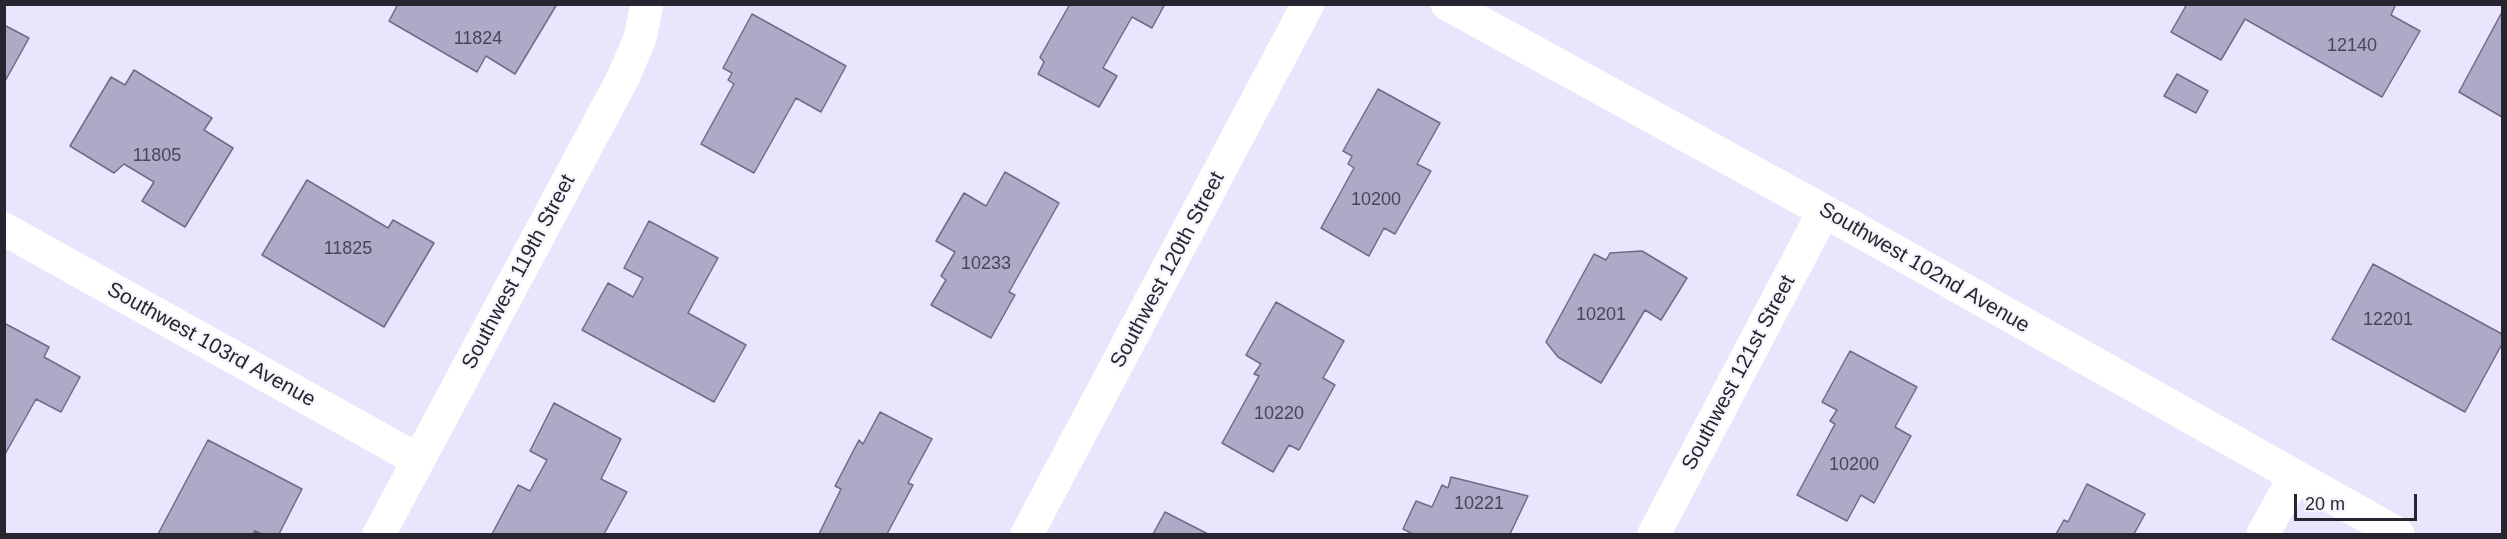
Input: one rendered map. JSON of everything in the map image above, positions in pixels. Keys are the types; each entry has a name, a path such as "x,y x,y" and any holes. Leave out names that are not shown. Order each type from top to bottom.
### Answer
{"street":[{"name":"Southwest 119th Street","path":"379,534 623,78 640,38 647,4"},
{"name":"Southwest 120th Street","path":"1027,534 1308,4"},
{"name":"Southwest 102nd Avenue","path":"1447,4 1824,211 2294,478 2398,534"},
{"name":"Southwest 121st Street","path":"1654,534 1824,211"},
{"name":"Southwest 103rd Avenue","path":"4,229 418,460"},
{"path":"2263,534 2294,478"}],"building":[{"path":"398,4 557,4 515,74 486,56 477,72 389,21"},
{"path":"1070,4 1165,4 1152,28 1132,17 1103,68 1117,76 1099,107 1038,74 1044,62 1040,57"},
{"path":"2187,4 2396,4 2391,15 2420,31 2382,97 2245,19 2221,60 2171,32"},
{"path":"2502,12 2502,117 2459,92"},
{"path":"752,14 846,66 821,112 796,98 754,173 701,144 734,84 728,80 732,73 723,68"},
{"path":"4,25 29,38 4,83"},
{"path":"134,70 212,118 204,130 233,148 185,227 142,201 154,182 124,164 114,173 70,146 111,77 125,85"},
{"path":"2177,74 2208,91 2196,113 2164,96"},
{"path":"1378,89 1440,123 1417,164 1431,171 1395,234 1384,228 1369,256 1321,228 1354,168 1348,164 1352,156 1343,151"},
{"path":"1005,172 1059,203 1009,292 1015,295 991,338 931,305 946,280 941,276 955,252 936,241 964,193 986,206"},
{"path":"307,180 388,228 393,220 434,243 384,327 262,255"},
{"path":"649,221 718,258 688,313 746,345 714,402 582,330 608,283 633,297 643,278 624,268"},
{"path":"1642,251 1687,278 1661,320 1645,310 1601,383 1558,357 1546,342 1594,254 1606,260 1610,253"},
{"path":"2373,264 2502,334 2502,344 2465,412 2332,339"},
{"path":"1276,302 1344,341 1323,378 1335,385 1299,450 1289,445 1273,472 1222,443 1259,376 1254,374 1261,364 1246,355"},
{"path":"4,323 49,347 44,357 80,377 61,412 36,399 4,456"},
{"path":"1850,351 1917,387 1895,427 1911,436 1874,503 1861,495 1847,521 1797,495 1835,424 1830,421 1837,410 1822,402"},
{"path":"554,403 621,439 601,479 627,492 604,534 492,534 518,485 530,491 547,460 530,451"},
{"path":"880,412 932,439 908,483 913,485 887,534 819,534 841,489 835,486 859,440 863,444"},
{"path":"208,440 302,489 279,534 262,534 255,531 253,534 158,534"},
{"path":"1451,477 1528,496 1510,534 1413,534 1403,529 1416,501 1432,507 1442,485 1448,488"},
{"path":"2087,484 2145,514 2134,534 2056,534 2064,520 2068,522"},
{"path":"1165,512 1208,534 1153,534"}]}
